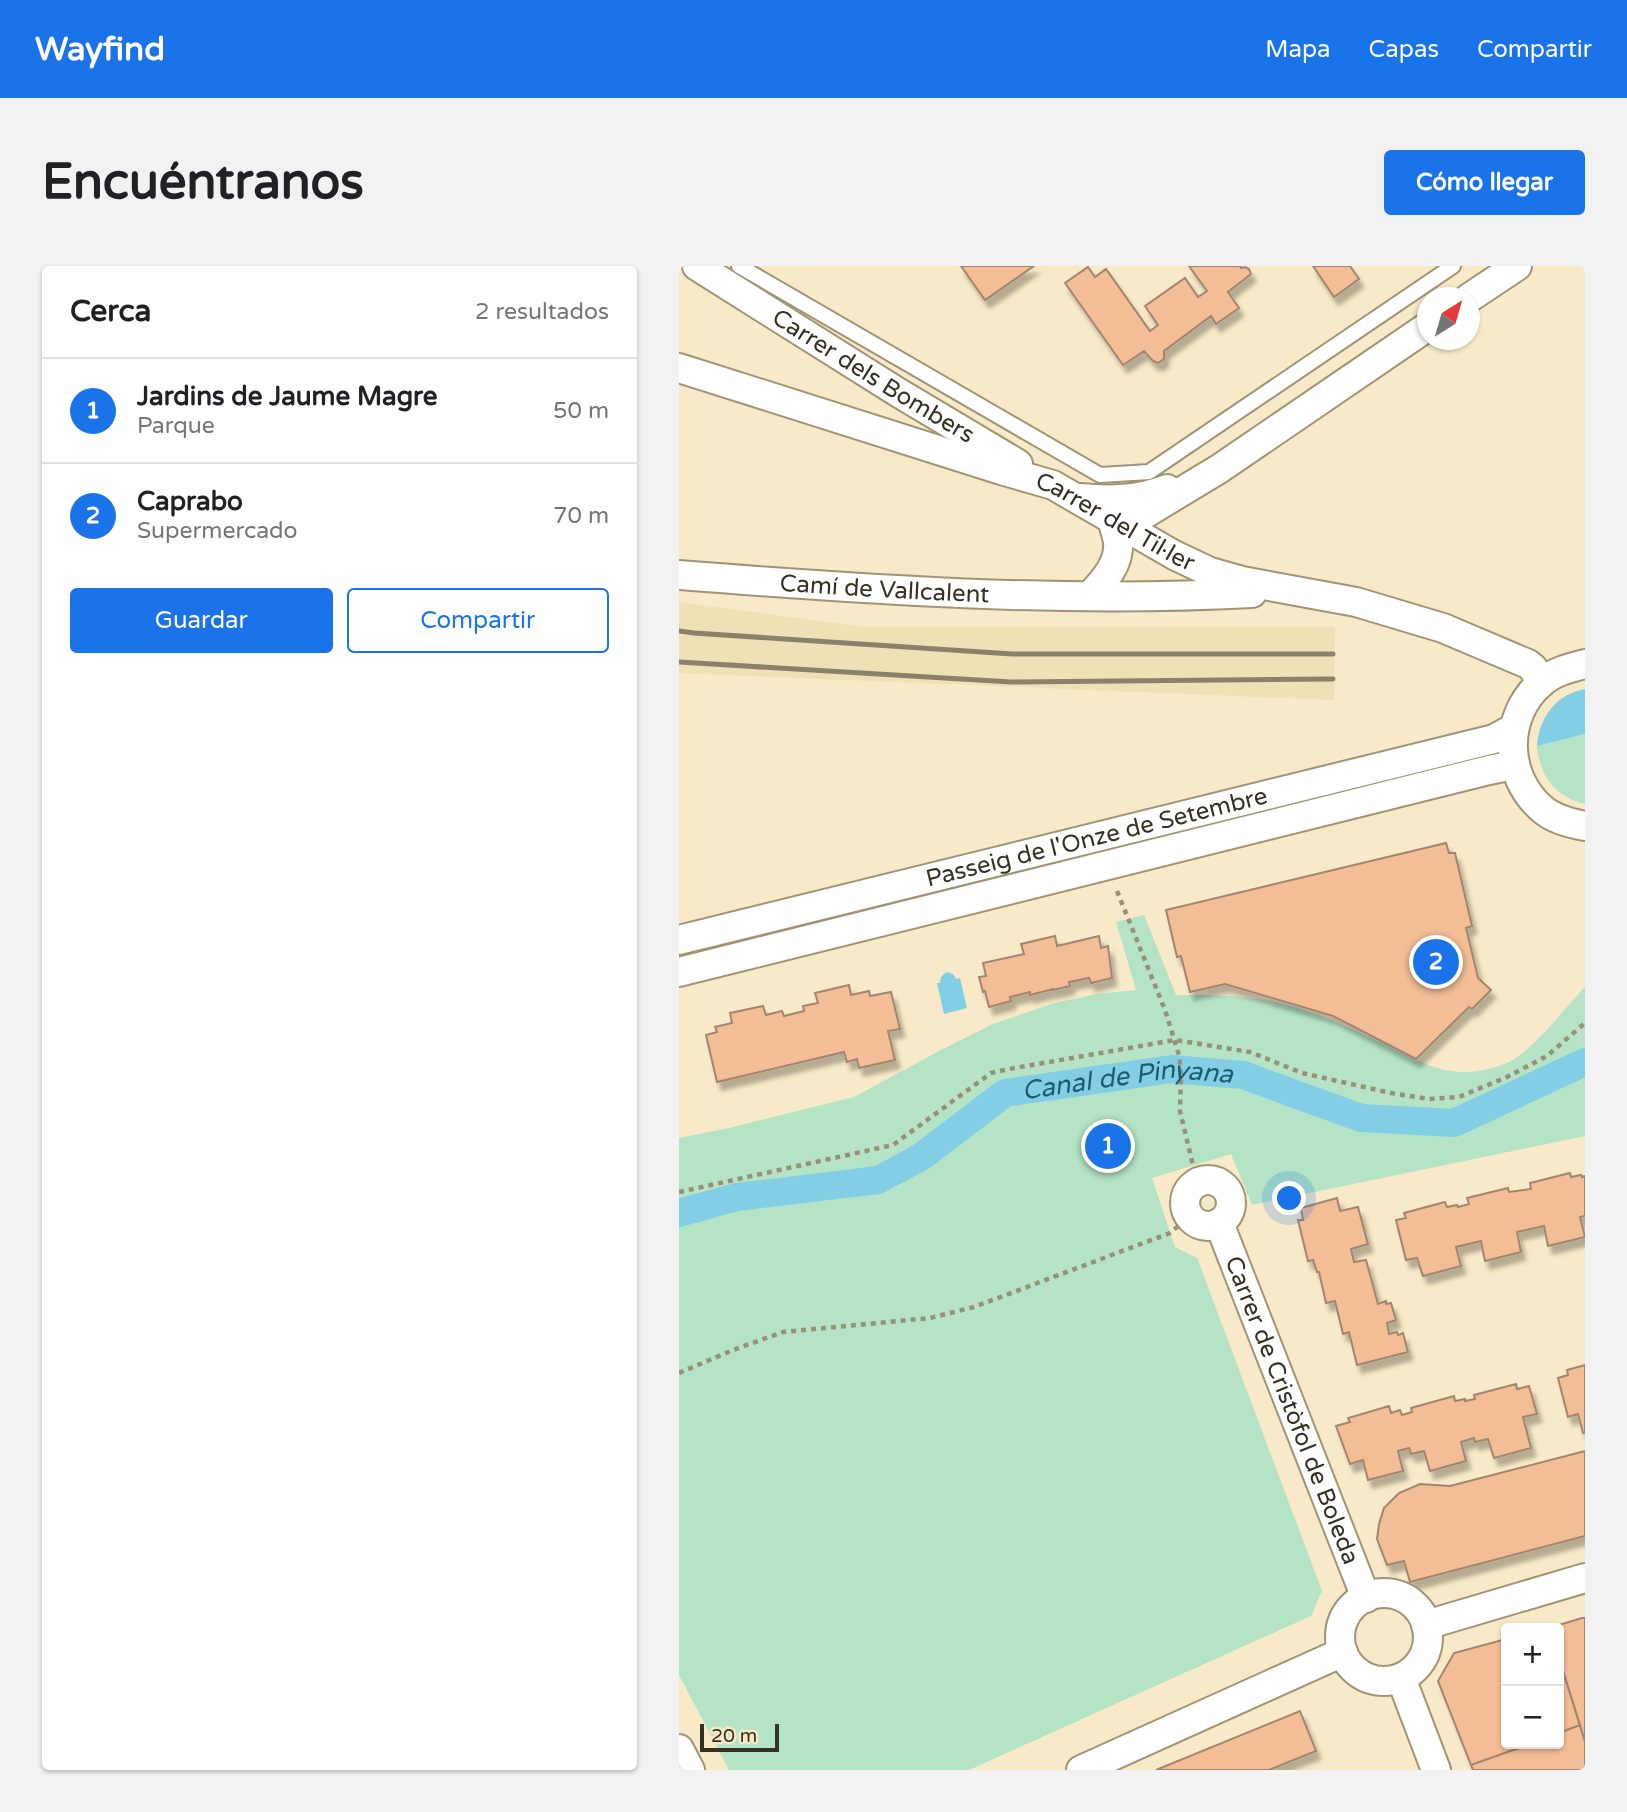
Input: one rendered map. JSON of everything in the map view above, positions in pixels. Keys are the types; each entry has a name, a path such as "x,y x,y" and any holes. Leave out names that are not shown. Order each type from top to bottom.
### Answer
{"street":[{"name":"Carrer dels Bombers","path":"697,266 899,393 1065,491"},
{"path":"1480,291 1517,266"},
{"path":"1090,596 1105,580 1115,561 1120,524 1137,518 1219,469 1417,334"},
{"name":"Carrer del Til·ler","path":"679,368 1065,491 1174,555 1210,572 1356,602 1443,628 1528,664 1541,683"},
{"path":"1065,491 1107,500 1151,495 1219,469"},
{"path":"1174,555 1165,531 1170,518 1176,507 1219,469"},
{"name":"Camí de Vallcalent","path":"679,575 848,588 1090,596 1290,590"},
{"path":"1585,664 1563,670 1541,683 1523,704 1513,729 1512,747 1514,765 1525,789 1542,809 1564,822 1585,826"},
{"name":"Passeig de l'Onze de Setembre","path":"679,940 1494,739 1513,729"},
{"name":"Passeig de l'Onze de Setembre","path":"679,972 1514,765"},
{"path":"1213,1180 1225,1187 1229,1193 1231,1207 1224,1220 1211,1226 1202,1225 1189,1217 1184,1201 1186,1193 1197,1182 1213,1180"},
{"name":"Carrer de Cristòfol de Boleda","path":"1219,1223 1366,1598"},
{"path":"1426,1625 1585,1578"},
{"path":"1376,1594 1407,1600 1422,1615 1426,1625 1428,1637 1421,1662 1401,1678 1377,1681 1366,1677 1356,1671 1343,1652 1340,1639 1347,1614 1355,1605 1376,1594"},
{"path":"1081,1770 1343,1652"},
{"path":"1401,1678 1436,1770"},
{"path":"679,1749 690,1770"}],"lane":[{"path":"739,266 1100,475 1149,472 1453,266"}],"path":[{"path":"1113,880 1175,1040 1181,1076 1180,1111 1197,1182"},
{"path":"679,1192 893,1145 992,1073 1175,1040 1250,1052 1301,1073 1391,1093 1429,1099 1459,1097 1507,1077 1547,1056 1585,1023"},
{"path":"679,1373 783,1332 930,1318 974,1307 1170,1233 1189,1217"}],"shaded area":[{"path":"679,602 865,627 1335,627 1334,700 679,673"}],"green space":[{"path":"1585,734 1585,804 1566,796 1551,783 1541,766 1537,746"},
{"path":"1144,915 1176,995 1246,997 1288,1005 1338,1023 1426,1064 1451,1071 1473,1072 1509,1062 1539,1038 1585,987 1585,1136 1252,1205 1231,1154 1152,1178 1175,1247 1197,1258 1322,1591 1311,1616 969,1770 729,1770 679,1675 679,1138 854,1097 993,1024 1051,1004 1096,994 1136,990 1116,922"}],"water":[{"path":"1585,689 1585,734 1537,746 1541,726 1551,709 1566,696"},
{"path":"947,972 953,974 956,979 960,978 967,1008 944,1014 937,983 940,983 940,979"}],"building":[{"path":"961,266 1034,266 985,300"},
{"path":"1189,266 1240,266 1249,269 1251,274 1228,292 1239,308 1216,324 1211,316 1164,351 1164,359 1158,363 1144,351 1123,365 1065,283 1088,267 1095,277 1106,269 1150,331 1158,325 1145,306 1185,278 1198,297 1207,291"},
{"path":"1313,266 1350,266 1359,279 1334,297"},
{"path":"1446,843 1449,853 1455,853 1472,926 1466,928 1478,978 1491,990 1472,1009 1469,1007 1416,1059 1333,1016 1225,984 1190,992 1181,956 1177,957 1166,910"},
{"path":"1055,936 1057,946 1099,936 1101,948 1108,946 1112,978 1091,983 1089,978 1069,982 1070,986 1010,997 1011,1001 989,1007 979,977 986,976 983,963 1024,954 1021,944"},
{"path":"849,985 851,995 869,991 870,996 891,992 900,1029 888,1031 895,1060 859,1068 857,1059 847,1062 844,1052 717,1082 706,1035 717,1032 715,1027 732,1023 730,1013 763,1006 766,1015 782,1011 784,1016 804,1011 803,1006 818,1003 815,993"},
{"path":"1570,1173 1571,1177 1585,1176 1585,1216 1580,1217 1585,1237 1548,1246 1544,1226 1517,1232 1521,1252 1485,1261 1481,1241 1456,1247 1461,1266 1423,1276 1417,1258 1406,1260 1396,1220 1406,1218 1404,1213 1445,1202 1447,1207 1458,1207 1469,1204 1467,1198 1508,1188 1509,1192 1531,1189 1530,1183"},
{"path":"1337,1198 1340,1211 1358,1207 1368,1244 1351,1249 1354,1262 1366,1260 1378,1304 1386,1301 1386,1304 1391,1303 1396,1320 1387,1323 1389,1334 1403,1333 1408,1352 1357,1365 1349,1332 1343,1334 1335,1301 1326,1303 1319,1272 1313,1260 1308,1261 1298,1220 1303,1220 1301,1208"},
{"path":"1585,1365 1583,1433 1578,1414 1568,1417 1558,1378 1568,1375 1567,1370"},
{"path":"1516,1384 1517,1389 1529,1386 1537,1414 1523,1417 1531,1448 1494,1458 1488,1439 1475,1442 1474,1438 1461,1442 1466,1461 1430,1471 1424,1451 1411,1454 1409,1448 1398,1451 1403,1471 1368,1480 1363,1460 1350,1464 1336,1426 1350,1422 1348,1418 1389,1406 1391,1413 1400,1410 1402,1415 1412,1412 1411,1408 1454,1396 1455,1401 1465,1401 1475,1399 1474,1395"},
{"path":"1585,1451 1585,1536 1410,1582 1404,1561 1387,1565 1377,1539 1379,1524 1384,1508 1399,1493 1420,1484 1450,1486"},
{"path":"1585,1618 1585,1742 1564,1674 1564,1623"},
{"path":"1501,1640 1501,1749 1516,1749 1471,1765 1438,1681 1454,1653"},
{"path":"1564,1674 1580,1725 1564,1731"},
{"path":"1300,1711 1316,1751 1269,1770 1156,1770"},
{"path":"1580,1725 1585,1742 1585,1770 1473,1770 1471,1765 1516,1749 1564,1749 1564,1731"}],"waterway":[{"name":"Canal de Pinyana","path":"679,1213 737,1197 878,1180 921,1157 1005,1093 1172,1069 1243,1075 1361,1118 1454,1123 1585,1062"}],"railway":[{"path":"679,631 1012,654 1333,654"},
{"path":"679,662 1011,682 1333,679"}],"place":[{"name":"Caprabo","path":"1436,962"},
{"name":"Jardins de Jaume Magre","path":"1108,1146"}]}
